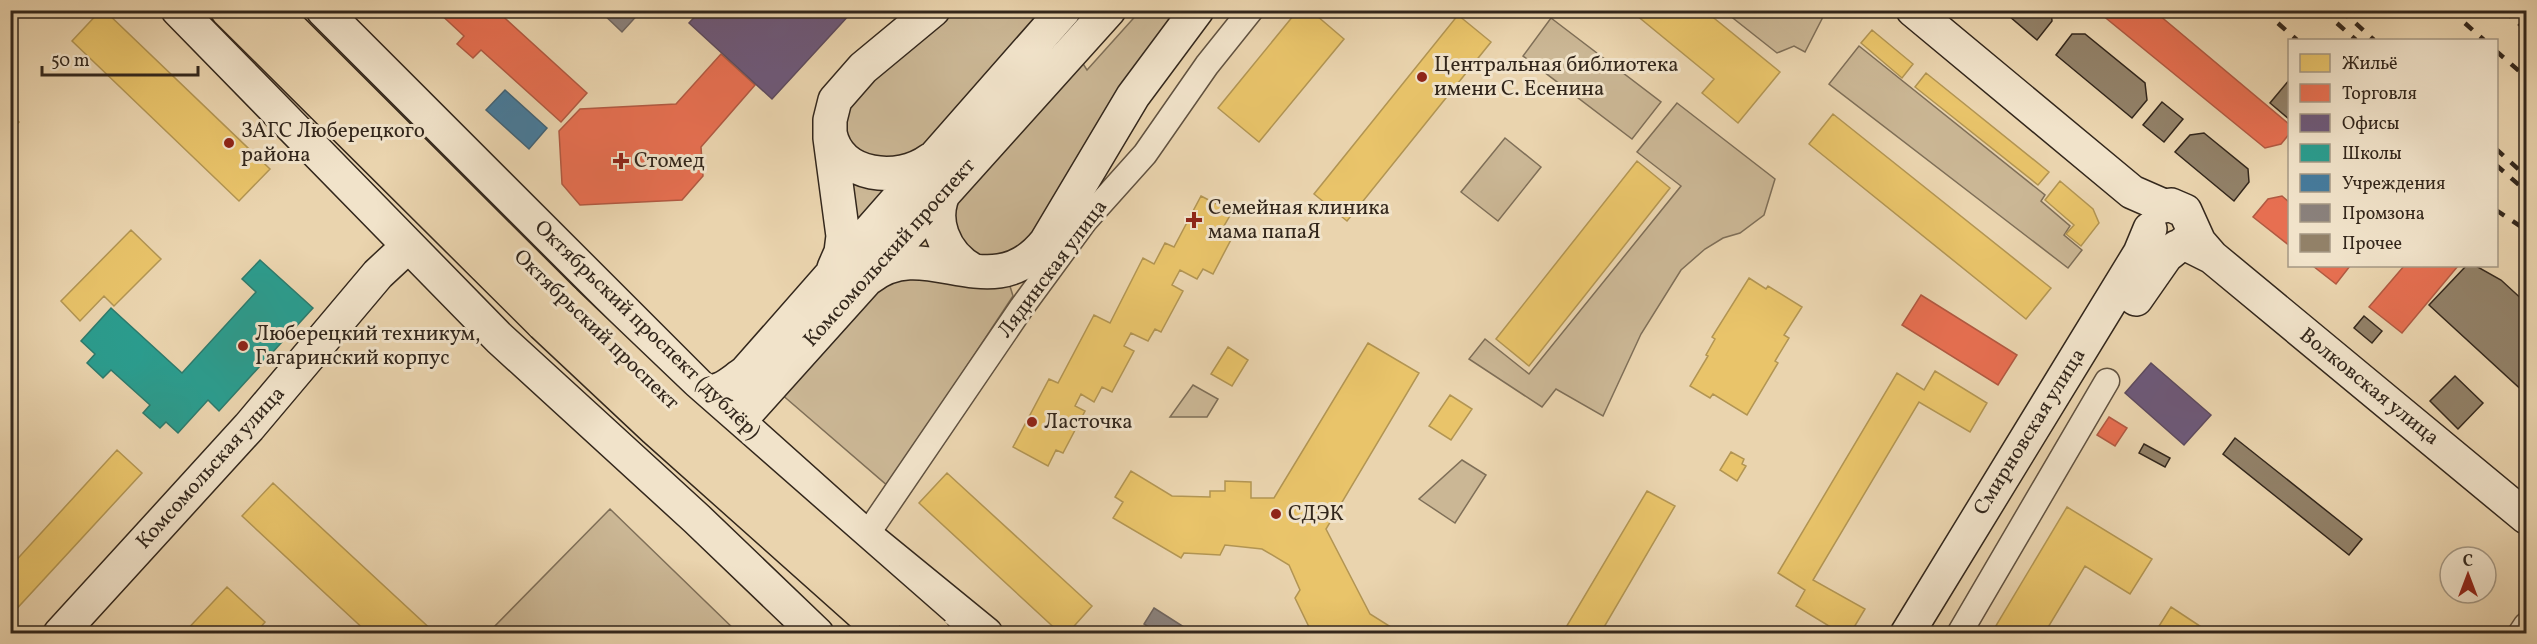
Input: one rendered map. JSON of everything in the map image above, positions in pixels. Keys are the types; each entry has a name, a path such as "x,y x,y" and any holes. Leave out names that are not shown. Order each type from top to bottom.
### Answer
{"main road":[{"path":"178,10 407,247 499,338 817,633"},
{"name":"Октябрьский проспект","path":"227,10 554,313 675,407 934,633"},
{"name":"Октябрьский проспект","path":"272,10 554,313 655,429 885,633"},
{"name":"Октябрьский проспект (дублёр)","path":"323,10 704,391 866,536 986,633"},
{"path":"832,272 840,258 843,236 830,128 831,110 840,92 863,68 933,10"},
{"name":"Комсомольский проспект","path":"667,492 740,422 947,187 1109,10"},
{"name":"Лядинская улица","path":"862,284 879,271 912,264 1006,272 1018,268 1037,254 1133,96 1197,10"},
{"name":"Волковская улица","path":"1913,10 2132,192 2155,219 2156,242 2170,248 2191,243 2526,517"},
{"name":"Комсомольский проспект","path":"704,391 722,390 745,372 1055,20"},
{"path":"830,128 833,144 842,155 866,171 901,172 920,166 935,155"},
{"path":"947,187 941,199 939,212 944,239 957,260 974,271"},
{"name":"Смирновская улица","path":"1907,633 2140,253 2155,219"},
{"name":"Смирновская улица","path":"1930,633 2090,371 2159,265 2191,243"},
{"name":"Комсомольская улица","path":"60,633 249,427 378,274 407,247"}],"street":[{"name":"Лядинская улица","path":"866,536 1026,301 1085,221 1145,154 1201,72 1251,10"},
{"path":"1959,633 2107,381"},
{"path":"2520,633 2526,625"}],"shaded area":[{"path":"951,11 1029,11 1027,13 1036,20 909,161 853,156 842,113 897,54"},
{"path":"1140,11 1183,11 1021,253 971,257 964,252 950,211 1080,59 1087,70"},
{"path":"1724,11 1826,11 1805,52 1794,46 1777,53"},
{"path":"1551,18 1661,102 1632,139 1523,56"},
{"path":"1859,46 2045,195 2041,201 2070,226 2064,235 2082,250 2068,268 1829,84"},
{"path":"1677,103 1775,179 1764,215 1740,233 1723,238 1705,249 1681,270 1641,334 1603,416 1556,389 1542,407 1469,359 1485,339 1529,374 1681,186 1637,152"},
{"path":"1505,138 1541,167 1498,221 1461,192"},
{"path":"847,170 893,181 856,228"},
{"path":"893,277 1009,283 1013,296 888,486 780,393 865,297"},
{"path":"1193,385 1218,399 1207,417 1170,417"},
{"path":"1462,460 1486,475 1455,523 1419,499"},
{"path":"610,509 738,633 488,633"}],"building: Жильё":[{"path":"10,10 25,10 10,26"},
{"path":"101,10 104,10 270,169 239,201 72,41"},
{"path":"1298,10 1310,10 1344,39 1259,142 1218,108"},
{"path":"1630,10 1704,10 1780,72 1738,123 1702,93 1714,79"},
{"path":"1458,15 1491,42 1347,221 1314,194"},
{"path":"1872,30 1913,64 1902,78 1861,43"},
{"path":"1926,73 2049,172 2038,185 1915,87"},
{"path":"10,114 19,122 10,131"},
{"path":"1833,114 2051,288 2026,319 1809,144"},
{"path":"1637,161 1670,188 1529,366 1496,339"},
{"path":"2060,181 2093,209 2099,223 2081,246 2066,234 2074,225 2045,200"},
{"path":"1201,196 1232,212 1224,226 1235,232 1213,274 1203,269 1197,279 1180,270 1172,285 1183,291 1161,332 1155,329 1148,341 1131,333 1124,346 1134,351 1112,392 1102,387 1094,402 1081,394 1075,406 1085,411 1063,453 1056,450 1048,466 1013,447 1049,379 1058,383 1094,315 1110,323 1143,258 1154,264 1165,243 1174,247"},
{"path":"131,230 161,259 114,306 104,296 80,321 61,301"},
{"path":"1749,278 1766,289 1768,286 1802,307 1784,335 1789,338 1775,361 1778,363 1747,415 1713,394 1710,398 1690,386 1708,356 1706,355 1715,339 1712,337"},
{"path":"1368,343 1419,373 1326,529 1370,614 1402,634 1306,634 1309,627 1295,598 1300,590 1289,565 1262,549 1225,545 1220,555 1184,553 1181,558 1113,518 1123,502 1115,497 1131,471 1172,496 1210,497 1210,491 1225,491 1225,481 1251,482 1251,498 1274,498"},
{"path":"1228,347 1248,360 1232,386 1211,374"},
{"path":"1935,371 1987,403 1970,432 1919,402 1813,580 1865,609 1850,634 1842,634 1796,606 1805,590 1778,573 1897,373 1924,390"},
{"path":"1450,395 1472,409 1451,440 1429,426"},
{"path":"117,450 142,473 10,616 10,567"},
{"path":"1731,452 1744,459 1742,464 1746,466 1737,481 1720,470"},
{"path":"947,473 1092,606 1067,634 1061,634 919,503"},
{"path":"273,483 436,634 369,634 242,516"},
{"path":"1647,491 1675,506 1600,634 1562,634"},
{"path":"2067,507 2152,559 2130,594 2085,566 2044,634 1991,634"},
{"path":"227,587 265,622 255,634 183,634"},
{"path":"2171,607 2212,634 2154,634"}],"building: Торговля":[{"path":"436,10 496,10 587,93 561,122 481,50 473,58 457,44 464,36"},
{"path":"2096,10 2153,10 2288,123 2288,135 2281,144 2265,148"},
{"path":"721,54 755,85 701,147 703,176 682,200 580,205 562,184 559,131 580,109 676,104"},
{"path":"2282,196 2288,201 2288,244 2253,217 2268,199"},
{"path":"2314,267 2349,267 2336,284"},
{"path":"2403,267 2457,267 2402,333 2369,307"},
{"path":"1921,295 2017,355 1998,385 1902,325"},
{"path":"2109,417 2127,428 2115,446 2097,435"}],"building: Офисы":[{"path":"701,10 848,10 851,13 772,99 689,23"},
{"path":"2151,363 2211,415 2184,445 2125,393"}],"building: Школы":[{"name":"Люберецкий техникум, Гагаринский корпус","path":"260,260 313,308 219,411 208,400 178,433 166,422 160,428 143,413 150,405 111,370 103,378 87,363 95,354 81,341 111,308 182,373 256,292 242,279"}],"building: Учреждения":[{"path":"505,90 547,128 529,149 486,110"}],"building: Промзона":[{"path":"599,10 642,10 622,32"},
{"path":"1154,608 1195,634 1160,634 1144,624"}],"building: Прочее":[{"path":"2002,10 2051,10 2052,21 2037,40"},
{"path":"2072,34 2085,34 2145,83 2147,100 2132,118 2056,55"},
{"path":"2288,81 2288,118 2270,103"},
{"path":"2162,102 2183,119 2164,142 2143,125"},
{"path":"2204,133 2248,169 2249,182 2234,201 2175,152 2190,135"},
{"path":"2465,267 2478,267 2501,280 2526,303 2526,394 2429,305"},
{"path":"2364,316 2382,331 2372,343 2354,328"},
{"path":"2455,376 2483,403 2458,429 2430,401"},
{"path":"2235,438 2362,539 2349,555 2223,454"},
{"path":"2144,444 2170,458 2165,467 2139,453"}],"railway":[{"path":"2263,10 2296,39"},
{"path":"2322,10 2355,39"},
{"path":"2341,10 2373,39"},
{"path":"2450,10 2483,39"},
{"path":"2504,10 2526,30"},
{"path":"2498,53 2526,77"},
{"path":"2498,151 2526,176"},
{"path":"2498,167 2526,191"},
{"path":"2498,211 2526,230"}],"place":[{"name":"Центральная библиотека имени С. Есенина","path":"1422,77"},
{"name":"ЗАГС Люберецкого района","path":"229,143"},
{"name":"Стомед","path":"621,161"},
{"name":"Семейная клиника мама папаЯ","path":"1194,220"},
{"name":"Люберецкий техникум, Гагаринский корпус","path":"243,346"},
{"name":"Ласточка","path":"1032,422"},
{"name":"СДЭК","path":"1276,514"}]}
